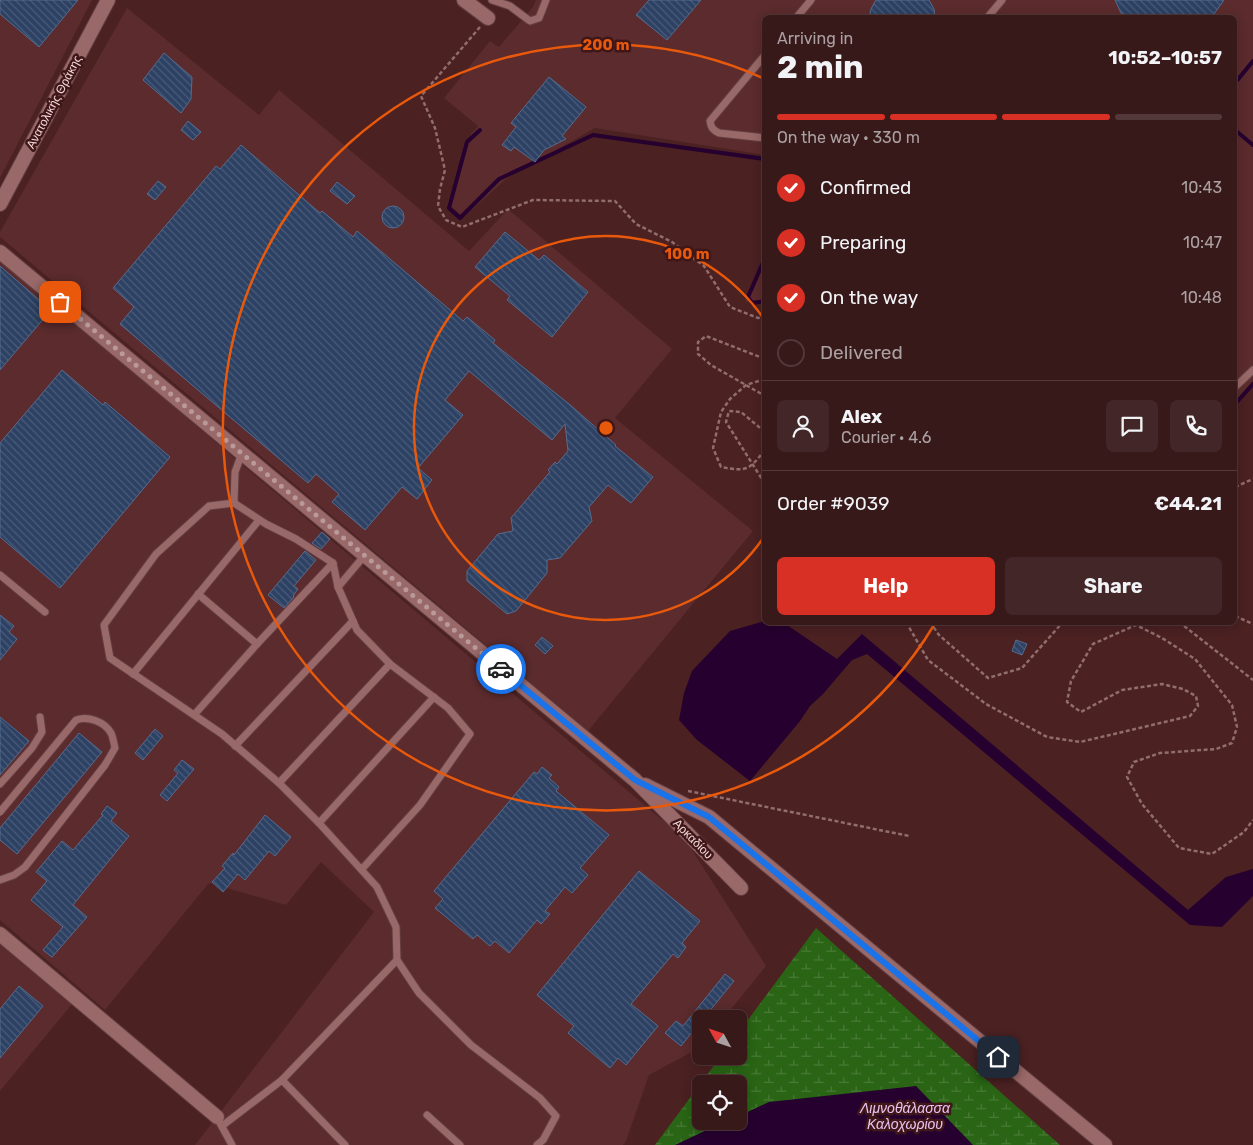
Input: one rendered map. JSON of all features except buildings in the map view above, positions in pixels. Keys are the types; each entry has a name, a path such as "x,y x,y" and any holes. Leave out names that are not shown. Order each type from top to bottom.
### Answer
{"street":[{"name":"Ανατολικής Θράκης","path":"0,204 108,0"},
{"path":"464,0 488,18"},
{"name":"Αρκαδίου","path":"0,252 635,780 741,888"},
{"path":"635,780 709,817 1105,1145"},
{"path":"0,934 219,1122"}],"lane":[{"path":"492,0 510,6 530,21 539,18 546,0"},
{"path":"798,15 811,0"},
{"path":"990,15 1002,0"},
{"path":"762,59 710,121 714,131 718,133 762,138"},
{"path":"1237,385 1253,370"},
{"path":"234,503 235,472 242,453"},
{"path":"362,869 420,805 470,734 448,708 390,664 357,630 338,587 333,563 296,539 259,520 234,503 209,506 156,554 104,625 110,658 222,734 279,783 320,823 362,869 377,887 396,927 397,960 419,993 465,1038 540,1098 556,1116 543,1140 538,1145"},
{"path":"133,674 259,520"},
{"path":"338,587 365,555"},
{"path":"194,715 333,563"},
{"path":"0,575 45,612"},
{"path":"198,594 257,644"},
{"path":"236,746 353,621"},
{"path":"279,783 390,664"},
{"path":"320,823 434,697"},
{"path":"0,784 32,748 42,732 40,716"},
{"path":"0,812 76,720 86,717 99,722 110,732 115,748 105,765 25,867 14,875 0,880"},
{"path":"232,1145 219,1122 282,1080 397,960"},
{"path":"282,1080 345,1145"},
{"path":"427,1115 460,1145"}],"path":[{"path":"488,18 421,96 435,128 445,170 438,206 446,220 462,227 532,200 615,201 636,224 672,242 704,266 730,307 758,318 762,317"},
{"path":"762,357 706,336 698,342 698,354 711,365 762,394"},
{"path":"762,381 746,385 730,399 721,412 713,448 721,467 739,470 753,465 762,453"},
{"path":"762,430 741,412 729,411 726,422 762,479"},
{"path":"1237,486 1253,479"},
{"path":"1237,617 1253,624"},
{"path":"908,625 928,660 986,704 1047,737 1080,742 1190,716 1198,706 1196,696 1183,688 1162,684 1122,690 1081,712 1067,702 1071,680 1093,644 1136,625 1162,638 1195,659 1232,706 1237,727 1232,743 1216,749 1160,753 1134,762 1127,777 1142,804 1179,848 1212,854 1244,832 1253,820"},
{"path":"932,625 939,635 988,678 1022,668 1060,625"},
{"path":"1183,625 1253,680"},
{"path":"684,790 909,836"}],"shaded area":[{"path":"0,0 92,0 0,178"},
{"path":"536,0 1253,0 1253,380 1237,400 1237,15 762,15 762,155 595,128 506,179 464,217 448,204 471,134 478,126 444,98 490,41 499,47 533,7"},
{"path":"127,8 259,115 279,90 469,251 508,209 672,349 615,418 753,531 588,731 0,237 0,232"},
{"path":"0,261 661,819 680,831 766,966 730,1010 692,1010 692,1052 649,1075 623,1145 195,1145 374,912 321,862 286,905 209,883 105,1010 0,920"},
{"path":"762,263 762,299 745,302"},
{"path":"0,943 73,1003 0,1091"}],"green space":[{"path":"816,928 1060,1145 655,1145 692,1095 692,1130 747,1130 747,1075 707,1075 714,1065 748,1065 748,1020"}],"water":[{"path":"762,622 762,625 787,625 837,659 862,634 1188,910 1226,877 1253,869 1253,896 1222,927 1190,925 867,654 852,660 823,694 810,706 800,721 750,781 697,740 679,720 684,693 692,671 730,631"},
{"name":"Λιμνοθάλασσα Καλοχωρίου","path":"916,1086 973,1145 675,1145 707,1130 747,1130 747,1112 769,1102"}],"waterway":[{"path":"1237,81 1253,61"},
{"path":"480,130 467,142 449,208 460,218 499,179 593,135 762,159"},
{"path":"1237,132 1253,145"},
{"path":"762,265 748,297 752,303 762,301"},
{"path":"1237,402 1253,384"}],"way so far":[{"path":"60,302 501,669"}],"route":[{"path":"501,669 635,780 709,817 998,1057"}]}
